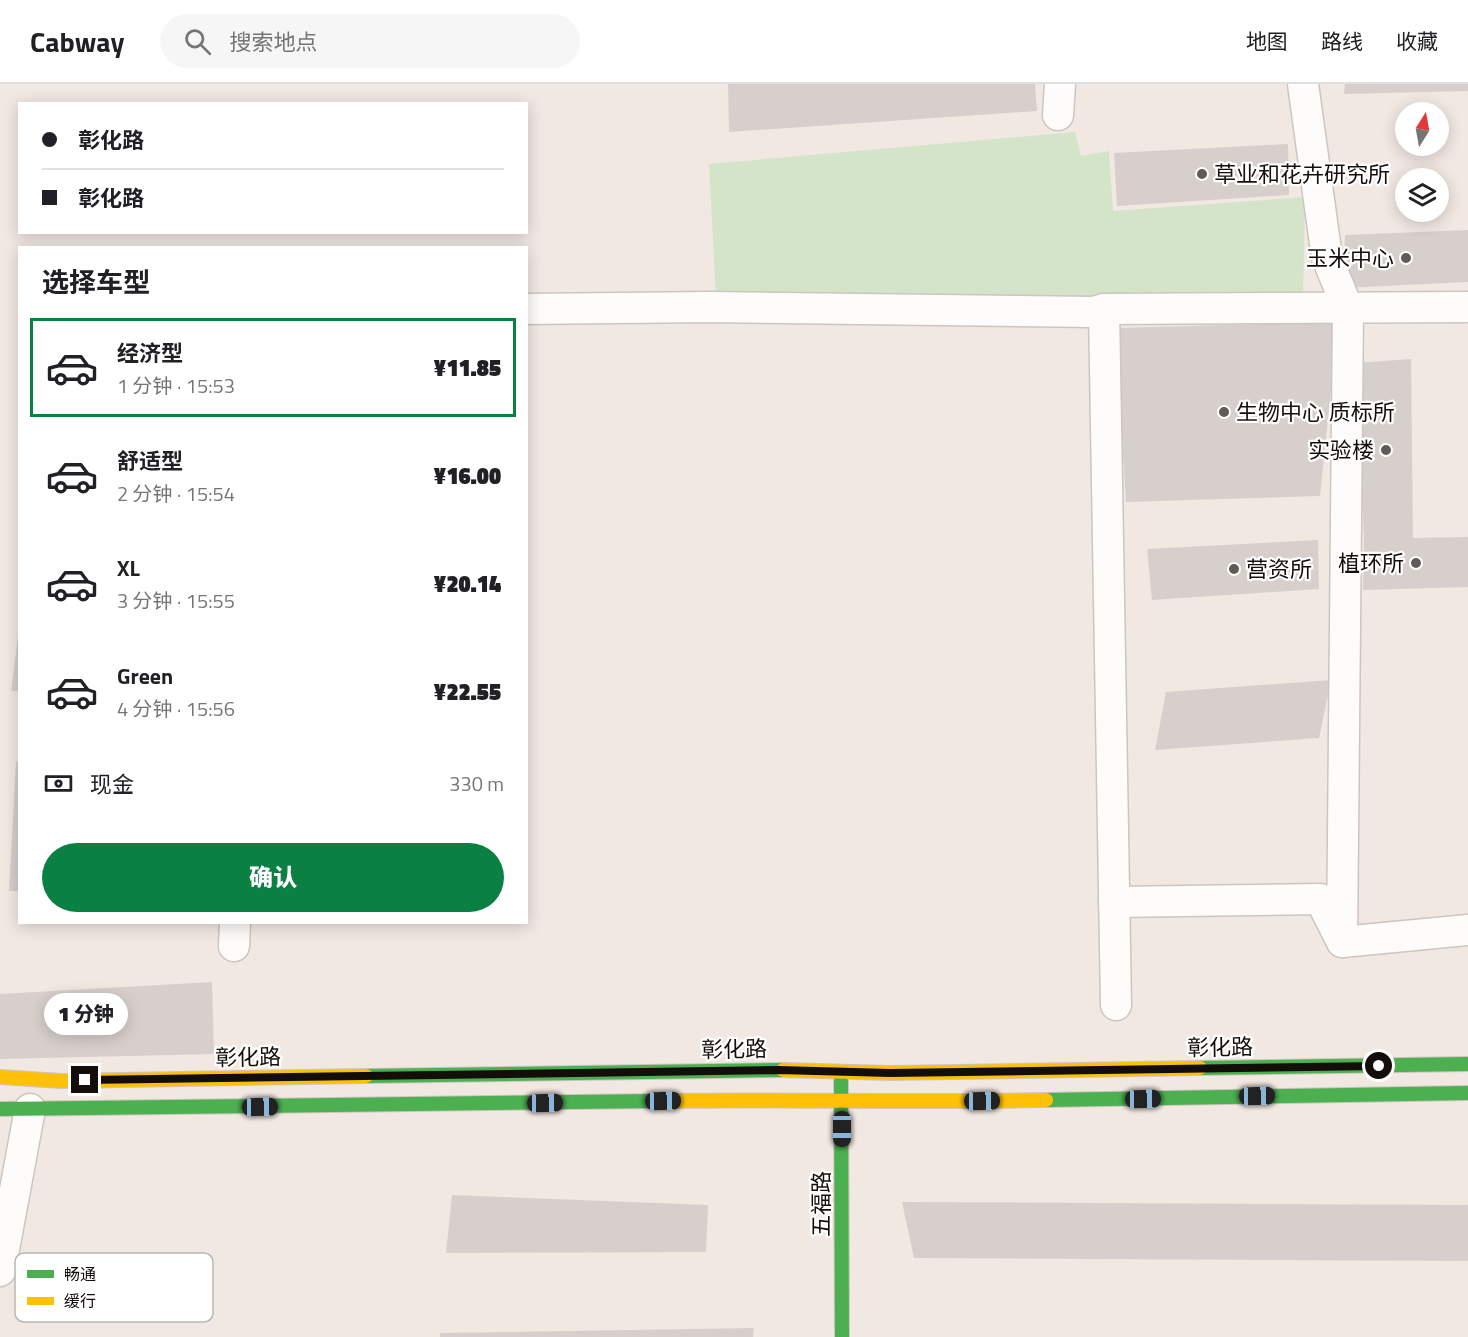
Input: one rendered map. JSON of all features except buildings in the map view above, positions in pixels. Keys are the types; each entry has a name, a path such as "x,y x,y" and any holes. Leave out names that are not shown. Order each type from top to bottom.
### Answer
{"street":[{"path":"1058,115 1060,84"},
{"path":"1303,84 1327,258 1348,309 1342,942"},
{"path":"528,309 690,306 1093,312 1104,309 1468,307"},
{"path":"1104,309 1116,1005"},
{"path":"1114,902 1320,899 1342,942"},
{"path":"1342,942 1468,930"},
{"name":"彰化路","path":"0,1077 61,1081 779,1070 890,1073 1468,1064"},
{"name":"五福路","path":"841,1071 842,1337"},
{"path":"0,1109 782,1099 914,1103 1468,1093"},
{"path":"0,1272 30,1109"}],"green space":[{"path":"1075,132 1081,156 1109,151 1113,211 1305,197 1303,302 716,298 709,164"}],"traffic: fast":[{"path":"1200,1068 1468,1064"},
{"path":"366,1076 783,1070"},
{"path":"841,1081 842,1337"},
{"path":"1046,1100 1468,1093"},
{"path":"0,1109 658,1101"}],"traffic: slow":[{"path":"783,1070 890,1073 1200,1068"},
{"path":"0,1077 61,1081 366,1076"},
{"path":"658,1101 1046,1100"}],"place":[{"name":"草业和花卉研究所","path":"1202,174"},
{"name":"玉米中心","path":"1406,258"},
{"name":"生物中心 质标所","path":"1224,412"},
{"name":"实验楼","path":"1386,450"},
{"name":"植环所","path":"1416,563"},
{"name":"营资所","path":"1234,569"}],"route":[{"path":"85,1080 779,1070 890,1073 1379,1066"}]}
